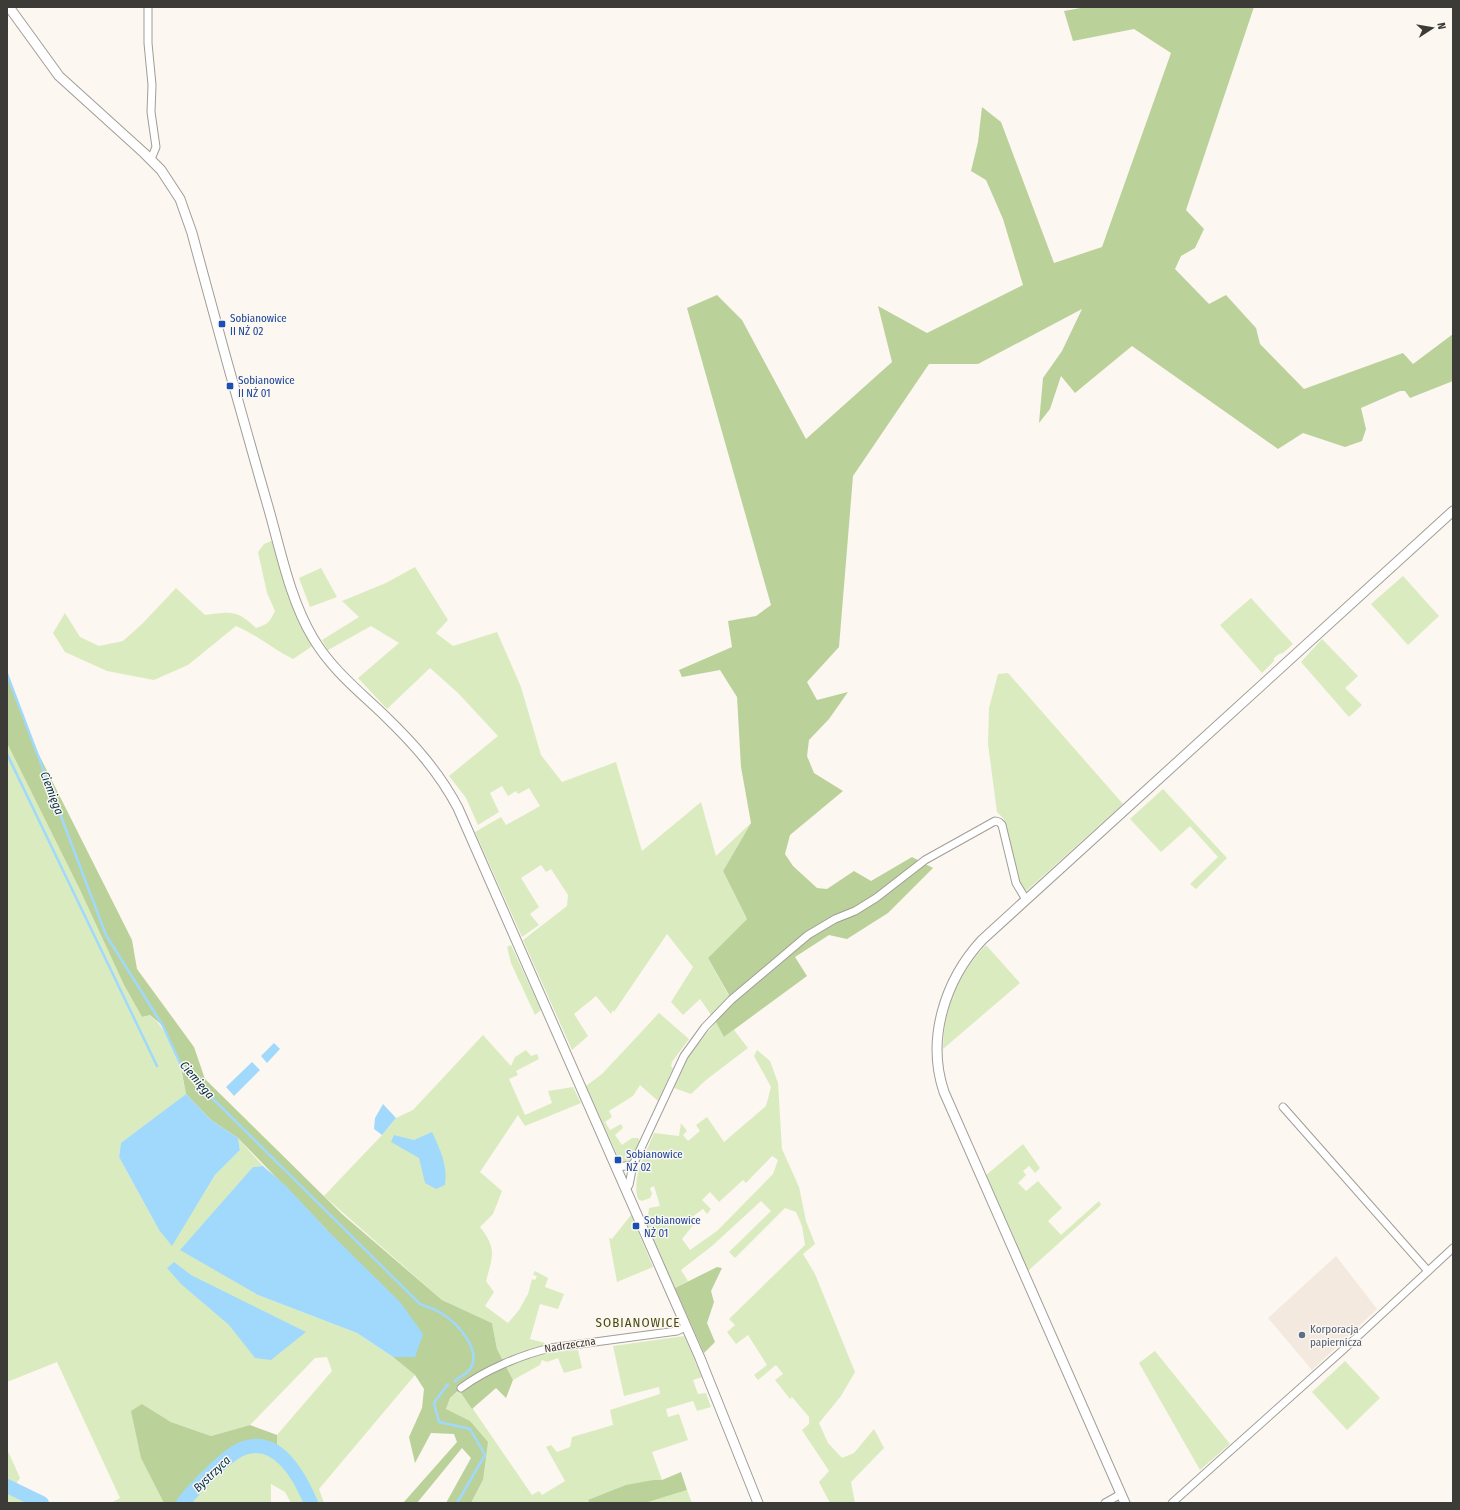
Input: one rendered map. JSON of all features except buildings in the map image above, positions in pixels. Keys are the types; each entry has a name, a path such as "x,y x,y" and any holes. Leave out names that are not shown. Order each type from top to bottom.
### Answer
{"street":[{"path":"8,7 59,76 151,160 173,186 188,220 253,456 291,586 303,618 316,643 333,666 398,728 423,755 452,797 617,1167 686,1328 758,1503"},
{"path":"148,7 148,42 152,85 152,112 156,147 151,160"},
{"path":"1125,1503 956,1124 939,1075 937,1054 939,1029 946,1001 957,974 974,948 1025,898 1453,511"},
{"path":"626,1189 629,1185 633,1164 679,1065 701,1032 731,1000 808,935 835,919 855,911 876,898 925,860 995,821 1002,825 1016,883 1025,898"},
{"path":"1283,1107 1428,1271"},
{"path":"617,1167 633,1164"},
{"path":"1172,1503 1338,1356 1453,1248"},
{"name":"Nadrzeczna","path":"461,1388 474,1378 534,1351 677,1331 686,1328"},
{"path":"1106,1503 1121,1494"}],"shaded area":[{"path":"1336,1256 1377,1309 1312,1370 1268,1318"}],"green space":[{"path":"1086,7 1254,7 1186,210 1204,229 1195,248 1181,256 1175,269 1209,304 1226,295 1256,328 1260,344 1304,389 1403,353 1413,364 1453,334 1453,381 1410,398 1405,391 1400,391 1361,408 1366,429 1362,441 1345,447 1303,433 1278,449 1132,346 1075,393 1061,376 1050,409 1039,423 1043,378 1062,351 1082,309 978,364 929,364 853,476 839,647 807,682 817,700 848,692 829,719 809,740 807,756 814,773 843,791 790,835 785,854 793,866 817,888 827,889 854,871 871,881 912,857 933,868 888,913 847,939 829,935 795,957 807,976 724,1037 716,1022 729,995 708,958 747,919 723,871 751,823 741,767 737,697 720,670 682,677 679,670 732,647 728,621 756,616 771,605 687,308 717,295 742,320 806,439 892,362 878,306 927,333 1023,285 1003,219 986,180 971,171 978,142 982,107 1001,122 1054,263 1102,247 1171,53 1134,29 1073,41 1064,11"},
{"path":"274,540 314,645 293,659 236,626 188,665 154,680 107,671 65,652 53,633 65,613 80,637 99,646 123,641 142,624 176,588 205,615 233,613 243,618 256,628 270,621 275,611 267,593 258,552 264,544"},
{"path":"415,567 448,620 436,633 453,646 497,632 521,687 541,755 562,782 616,762 642,851 701,802 716,856 751,823 723,871 747,919 708,958 729,996 724,1037 734,1030 748,1048 706,1080 691,1094 674,1088 689,1055 716,1022 700,999 683,1015 671,1002 693,967 667,934 614,1012 613,1010 611,1014 596,996 574,1014 588,1036 572,1050 523,940 567,906 568,895 551,869 546,872 541,865 521,878 539,907 530,914 539,925 522,937 475,832 501,817 506,825 540,806 529,788 518,794 516,791 508,796 502,786 490,793 499,812 478,825 466,798 449,776 498,736 458,693 430,668 387,709 358,678 399,643 371,626 328,650 322,640 359,617 342,601 386,583"},
{"path":"321,568 337,597 310,607 299,578"},
{"path":"1403,576 1439,616 1408,645 1371,604"},
{"path":"1251,598 1293,644 1283,653 1274,658 1274,661 1262,673 1220,625"},
{"path":"1322,639 1358,676 1345,688 1362,705 1349,717 1301,662"},
{"path":"1008,673 1123,804 1024,893 1018,881 1004,819 997,812 988,744 989,708 998,674"},
{"path":"7,674 32,741 132,940 137,969 194,1047 205,1079 342,1214 442,1300 492,1323 497,1349 513,1380 506,1398 496,1388 472,1409 459,1390 450,1398 446,1409 470,1421 488,1442 483,1480 471,1503 446,1503 471,1458 462,1448 417,1503 403,1503 457,1442 454,1434 431,1433 415,1463 409,1437 422,1408 424,1389 415,1375 393,1357 415,1357 326,1229 238,1138 211,1120 186,1094 180,1063 163,1026 150,1015 142,1017 124,985 80,890 7,743"},
{"path":"7,743 80,890 124,985 142,1017 150,1015 158,1023 165,1032 175,1051 186,1094 121,1144 119,1157 159,1230 172,1245 215,1175 240,1150 238,1138 263,1166 253,1167 258,1295 357,1333 393,1357 415,1375 319,1489 324,1503 291,1503 285,1492 271,1484 271,1503 187,1503 192,1491 237,1451 254,1446 276,1452 277,1435 332,1371 327,1357 315,1358 250,1425 211,1436 171,1422 142,1404 164,1503 111,1503 120,1498 57,1362 7,1382"},
{"path":"1163,789 1227,858 1196,889 1190,884 1218,857 1190,826 1161,852 1130,819"},
{"path":"511,945 541,1010 535,1015 511,963 507,947"},
{"path":"986,945 1020,983 943,1049 946,1019 954,992 967,968"},
{"path":"659,1013 689,1039 672,1062 671,1066 673,1068 658,1101 640,1085 633,1096 609,1111 612,1117 605,1122 610,1130 621,1124 623,1128 615,1135 622,1145 632,1138 638,1138 641,1143 630,1163 624,1163 620,1161 586,1086 602,1074"},
{"path":"483,1035 511,1066 515,1057 526,1050 531,1056 537,1054 539,1059 516,1071 518,1075 509,1079 525,1115 552,1103 548,1091 573,1087 581,1103 525,1126 518,1115 480,1172 502,1191 493,1214 480,1227 489,1241 492,1252 492,1258 486,1281 494,1292 485,1306 508,1323 519,1310 528,1294 532,1279 535,1280 537,1276 533,1275 535,1271 548,1278 545,1287 564,1294 558,1309 540,1304 530,1339 545,1343 543,1353 578,1350 582,1368 564,1373 558,1358 547,1362 542,1360 540,1365 513,1380 497,1349 492,1323 442,1300 324,1196 382,1135 396,1118 413,1110"},
{"path":"757,1050 770,1061 778,1083 782,1149 799,1187 806,1221 815,1244 803,1254 815,1274 855,1372 841,1396 819,1423 828,1443 842,1458 854,1453 874,1429 884,1448 851,1482 855,1503 830,1503 819,1482 829,1471 802,1430 809,1424 809,1417 792,1397 790,1399 775,1380 783,1374 776,1365 758,1380 754,1375 767,1365 748,1335 736,1344 727,1332 735,1325 729,1319 805,1245 802,1226 796,1212 785,1208 735,1258 729,1252 771,1211 761,1201 712,1246 681,1270 688,1281 675,1288 664,1267 647,1224 649,1208 660,1206 654,1186 650,1188 652,1194 650,1198 642,1201 638,1199 636,1182 640,1165 654,1133 679,1136 681,1123 687,1131 683,1135 688,1141 700,1131 696,1125 707,1117 724,1142 766,1106 771,1087 754,1056","holes":["772,1156 778,1160 773,1174 717,1231 690,1250 682,1239 695,1223 692,1217 703,1209 707,1214 711,1209 702,1200 710,1192 719,1202 743,1180 746,1183"]},
{"path":"1023,1144 1040,1168 1035,1173 1029,1166 1023,1171 1026,1175 1018,1183 1026,1191 1038,1181 1062,1208 1048,1221 1061,1235 1099,1201 1101,1205 1028,1271 985,1176"},
{"path":"631,1215 653,1267 617,1282 609,1238 612,1239"},
{"path":"717,1267 722,1268 711,1291 714,1302 707,1323 715,1342 704,1353 675,1288"},
{"path":"684,1336 702,1377 693,1380 698,1394 706,1393 711,1407 697,1411 693,1401 666,1409 668,1417 679,1414 688,1440 652,1452 662,1480 653,1480 589,1500 590,1503 471,1503 483,1480 446,1409 450,1398 460,1390 532,1495 539,1491 542,1495 565,1481 546,1447 551,1445 557,1452 570,1447 572,1437 613,1425 610,1410 660,1394 659,1387 624,1396 613,1346"},
{"path":"1155,1351 1230,1444 1200,1470 1139,1363"},
{"path":"1345,1361 1380,1398 1347,1430 1312,1392"},
{"path":"142,1404 171,1422 211,1436 250,1425 277,1435 277,1452 257,1447 237,1451 192,1491 187,1503 164,1503 141,1458 131,1411"},
{"path":"7,1449 20,1478 13,1488 42,1503 7,1503"},
{"path":"681,1472 687,1490 645,1503 590,1503 588,1500 626,1485 653,1480 662,1480"},
{"path":"687,1490 692,1503 645,1503"}],"water":[{"path":"274,1043 280,1049 267,1063 261,1056"},
{"path":"252,1062 260,1070 234,1096 226,1087"},
{"path":"186,1094 211,1120 238,1138 240,1150 215,1175 172,1246 159,1230 119,1157 121,1143"},
{"path":"383,1104 396,1118 382,1135 374,1129 375,1118"},
{"path":"432,1132 444,1164 446,1178 445,1185 436,1189 425,1183 419,1158 391,1142 394,1135 414,1140"},
{"path":"263,1166 286,1186 326,1229 400,1302 423,1334 415,1357 393,1357 357,1333 258,1295 180,1250 253,1167"},
{"path":"174,1262 191,1275 306,1332 271,1360 255,1358 229,1325 181,1284 167,1268"}],"waterway":[{"name":"Ciemięga","path":"7,674 106,935 163,1026 180,1063 203,1089 420,1304 434,1309 454,1323 466,1337 473,1354 473,1362 469,1371 455,1381"},
{"path":"7,754 157,1066"},
{"name":"Ciemięga","path":"448,1384 434,1403 439,1422 470,1429 485,1455 457,1503"},
{"name":"Bystrzyca","path":"183,1503 195,1489 229,1457 244,1448 256,1446 267,1448 277,1453 286,1461 301,1482 311,1503"},
{"name":"Bystrzyca","path":"7,1486 42,1503"}],"place":[{"name":"Sobianowice II NŻ 02","path":"222,324"},
{"name":"Sobianowice II NŻ 01","path":"230,386"},
{"name":"Sobianowice NŻ 02","path":"618,1160"},
{"name":"Sobianowice NŻ 01","path":"636,1226"},
{"name":"Korporacja papiernicza","path":"1302,1335"}],"district":[{"name":"SOBIANOWICE","path":"638,1322"}]}
